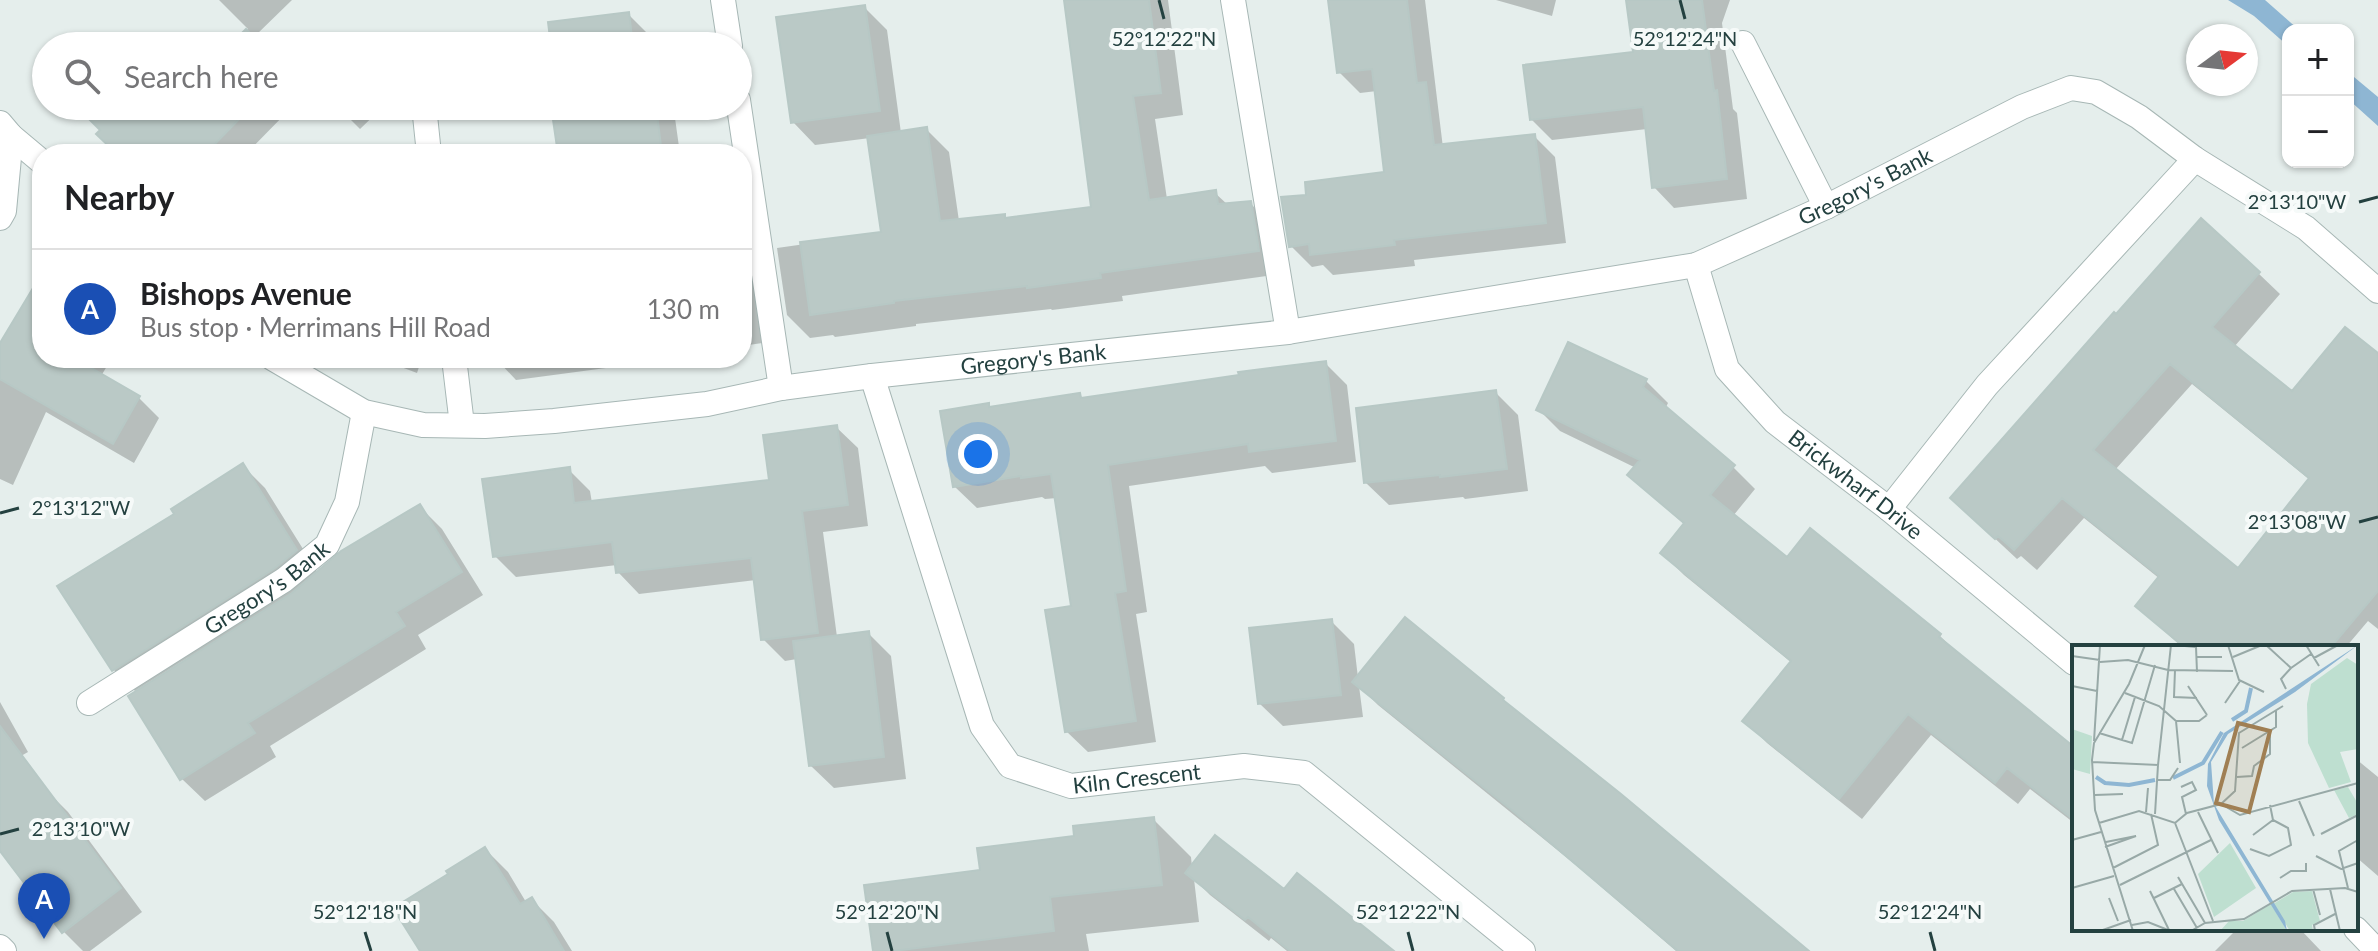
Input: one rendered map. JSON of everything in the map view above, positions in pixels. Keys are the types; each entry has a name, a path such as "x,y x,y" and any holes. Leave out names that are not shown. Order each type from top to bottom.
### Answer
{"street":[{"path":"723,0 728,32"},
{"path":"1233,0 1288,332"},
{"path":"1743,43 1826,207"},
{"name":"Gregory's Bank","path":"289,368 364,412 423,425 485,426 707,404 781,388 872,376 1288,332 1696,265 1826,207 2022,107 2071,88 2096,92 2139,117 2195,159 2306,228 2378,291"},
{"path":"425,120 428,144"},
{"path":"741,120 745,144"},
{"path":"5,130 32,153"},
{"path":"0,218 4,211 5,130"},
{"path":"1889,509 1987,385 2195,159"},
{"path":"752,194 781,388"},
{"name":"Brickwharf Drive","path":"1696,265 1727,369 1775,422 1889,509 2072,661"},
{"path":"455,368 462,425"},
{"name":"Kiln Crescent","path":"872,376 982,726 1010,766 1071,786 1244,766 1304,773 1523,951"},
{"name":"Gregory's Bank","path":"89,703 284,580 327,545 347,502 364,412"}],"water":[{"path":"2228,0 2265,0 2292,24 2282,24 2282,41 2254,16"},
{"path":"2354,77 2378,97 2378,126 2354,104"}],"building":[{"path":"1064,0 1149,0 1161,93 1133,96 1149,200 1216,190 1218,204 1251,201 1259,251 1100,273 1101,278 894,301 810,315 800,242 881,232 867,136 927,127 940,221 1005,214 1005,218 1091,207"},
{"path":"1328,0 1407,0 1417,83 1426,82 1434,145 1535,134 1546,223 1394,240 1395,245 1310,255 1309,244 1289,247 1281,197 1306,195 1305,182 1384,172 1372,69 1337,73"},
{"path":"1626,0 1702,0 1714,91 1717,90 1727,179 1652,188 1643,107 1530,120 1523,65 1633,52"},
{"path":"865,5 880,111 791,123 776,17"},
{"path":"629,12 631,32 549,32 548,22"},
{"path":"90,120 238,120 215,144 106,144 96,134 100,130"},
{"path":"553,120 658,120 661,144 557,144"},
{"path":"2201,218 2260,272 2212,327 2292,391 2345,327 2378,353 2378,591 2333,645 2182,645 2135,606 2159,576 2062,498 2014,550 1998,536 1995,539 1950,498 2114,312 2116,314","holes":["2170,364 2309,478 2238,568 2093,450"]},
{"path":"32,290 32,368 91,368 140,396 113,444 0,379 0,343"},
{"path":"1568,342 1647,379 1643,387 1735,465 1710,495 1787,557 1810,528 2072,745 2072,818 2007,768 1995,783 1908,714 1839,799 1742,721 1791,661 1660,553 1684,523 1627,475 1640,460 1536,410"},
{"path":"1326,361 1336,441 1249,452 1248,444 1108,465 1126,591 1115,593 1136,721 1065,732 1045,610 1071,606 1051,474 953,487 940,411 1080,393 1081,398"},
{"path":"1496,390 1507,469 1364,483 1356,408"},
{"path":"837,425 848,505 802,511 818,633 761,640 751,558 616,573 612,542 493,557 482,479 570,467 574,503 769,480 763,435"},
{"path":"243,463 297,550 275,568 112,671 57,586 174,514 171,509"},
{"path":"420,504 462,572 396,612 405,626 248,723 255,733 180,780 128,696 292,593 341,551"},
{"path":"1405,617 1809,951 1678,951 1513,811 1352,682"},
{"path":"1332,619 1341,695 1258,704 1249,628"},
{"path":"869,631 884,757 809,766 793,641"},
{"path":"0,726 121,888 62,933 0,851"},
{"path":"1154,817 1162,885 1050,897 1054,931 873,951 864,885 980,870 977,848 1074,836 1073,826"},
{"path":"1215,835 1284,889 1297,873 1394,951 1290,951 1185,873"},
{"path":"485,847 520,904 532,897 564,951 420,951 393,908"}],"place":[{"name":"Bishops Avenue","path":"44,939"}]}
